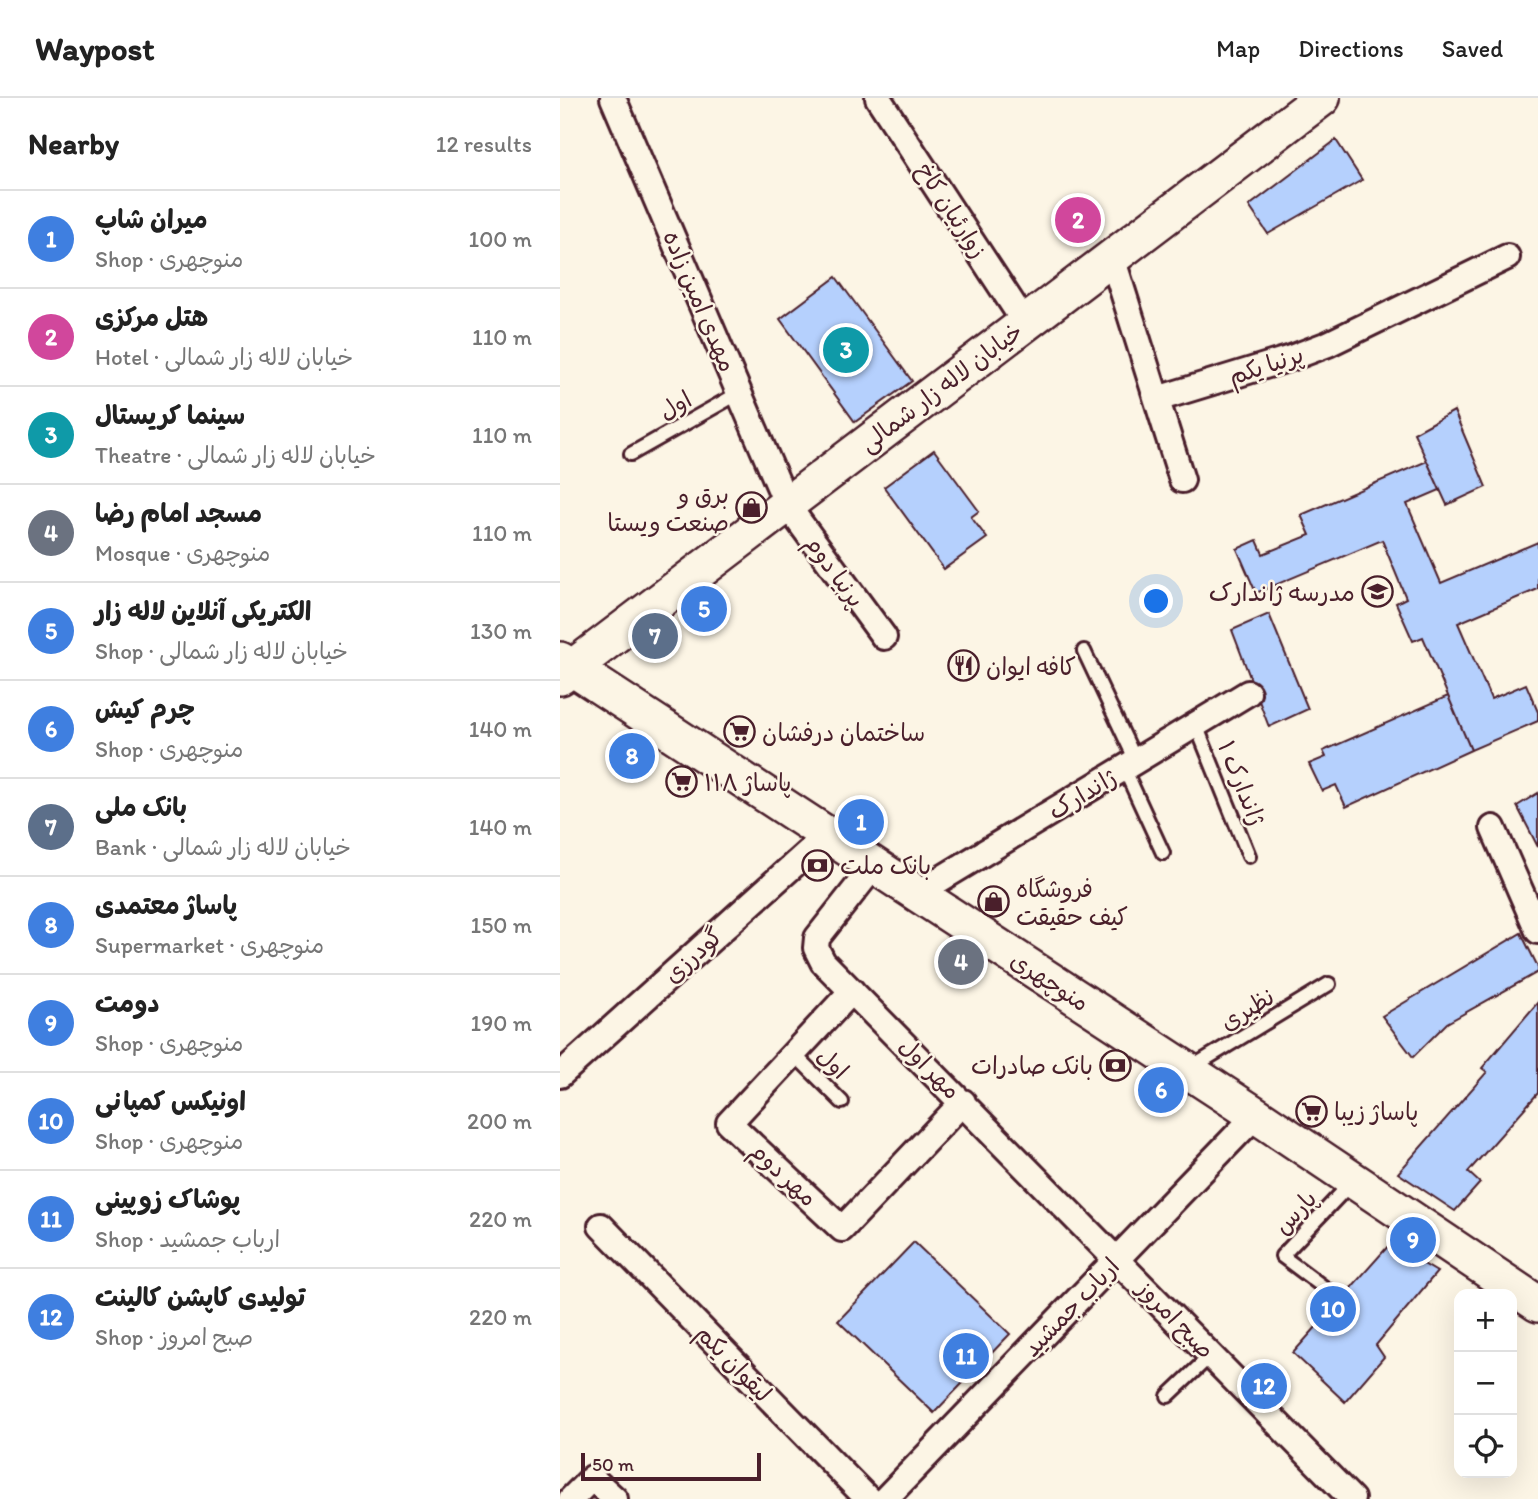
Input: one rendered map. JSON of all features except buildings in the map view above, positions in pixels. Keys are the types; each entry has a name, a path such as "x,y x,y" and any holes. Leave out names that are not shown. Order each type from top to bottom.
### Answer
{"street":[{"name":"مهدی امین زاده","path":"613,98 787,505"},
{"name":"زوارئیان کاخ","path":"878,98 1025,323"},
{"name":"خیابان لاله زار شمالی","path":"564,668 787,505 1322,98"},
{"path":"1112,257 1182,480"},
{"name":"پرنیا یکم","path":"1157,399 1328,344 1507,257"},
{"name":"پرنیا دوم","path":"787,505 884,638"},
{"name":"منوچهری","path":"564,668 1256,1115 1538,1304"},
{"name":"ژاندارک","path":"916,894 1248,693"},
{"path":"1493,828 1538,931"},
{"name":"گودرزی","path":"560,1075 826,836"},
{"name":"مهر اول","path":"873,867 815,943 823,962 1117,1259"},
{"name":"مهر دوم","path":"852,991 729,1122 842,1229 963,1102"},
{"name":"ارباب جمشید","path":"885,1499 1256,1115"},
{"name":"لیقوان یکم","path":"601,1226 868,1499"},
{"name":"صبح امروز","path":"1117,1259 1352,1499"},
{"path":"571,1499 592,1478 615,1499"}],"lane":[{"name":"اول","path":"631,454 739,393"},
{"path":"1084,651 1163,853"},
{"name":"ژاندارک ۱","path":"1196,725 1249,856"},
{"name":"نظیری","path":"1186,1070 1329,984"},
{"name":"اول","path":"794,1054 842,1102"},
{"name":"پارس","path":"1334,1295 1282,1256 1353,1181"},
{"path":"1168,1396 1211,1355"}],"place":[{"name":"هتل مرکزی","path":"1078,220"},
{"name":"سینما کریستال","path":"846,350"},
{"name":"برق و صنعت ویستا","path":"752,508"},
{"name":"مدرسه ژاندارک","path":"1378,592"},
{"name":"الکتریکی آنلاین لاله زار","path":"704,609"},
{"name":"بانک ملی","path":"655,636"},
{"name":"کافه ایوان","path":"963,666"},
{"name":"ساختمان درفشان","path":"739,732"},
{"name":"پاساژ معتمدی","path":"632,756"},
{"name":"پاساژ ۱۱۸","path":"681,782"},
{"name":"میران شاپ","path":"861,822"},
{"name":"بانک ملت","path":"817,865"},
{"name":"فروشگاه کیف حقیقت","path":"993,902"},
{"name":"مسجد امام رضا","path":"961,962"},
{"name":"بانک صادرات","path":"1116,1065"},
{"name":"چرم کیش","path":"1161,1090"},
{"name":"پاساژ زیبا","path":"1311,1111"},
{"name":"دومت","path":"1413,1240"},
{"name":"اونیکس کمپانی","path":"1333,1309"},
{"name":"پوشاک زوپینی","path":"966,1356"},
{"name":"تولیدی کاپشن کالینت","path":"1264,1386"}]}
